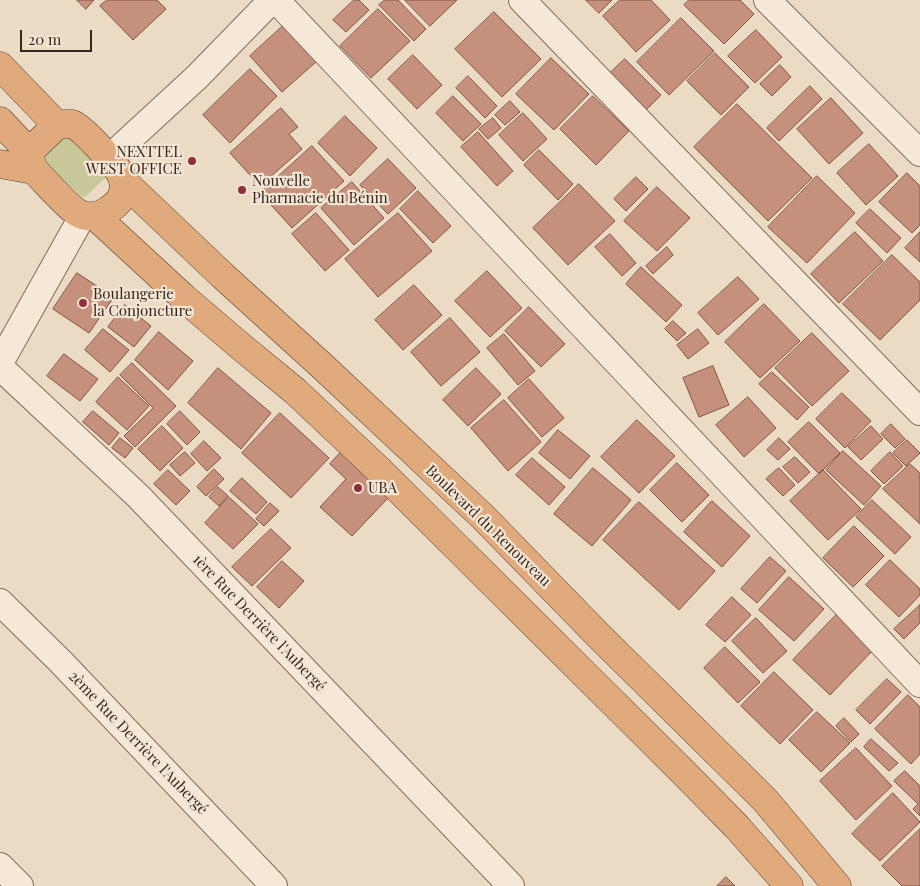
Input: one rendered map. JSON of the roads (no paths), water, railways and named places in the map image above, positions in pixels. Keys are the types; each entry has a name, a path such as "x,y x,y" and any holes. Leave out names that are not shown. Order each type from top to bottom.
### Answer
{"highway":[{"path":"0,66 56,125"},
{"path":"0,121 32,162 74,210 89,215 239,345 296,391 386,477 685,774 789,886"},
{"path":"32,162 33,148 56,125 72,124 78,128 108,158 121,174 123,181 124,190 120,201 104,213 89,215"},
{"path":"0,164 32,162"},
{"name":"Boulevard du Renouveau","path":"123,181 482,517 765,800 837,886"},
{"path":"296,391 321,365"},
{"path":"685,774 712,747"}],"street":[{"path":"108,158 197,76 272,0"},
{"path":"276,0 920,684"},
{"path":"522,0 920,412"},
{"path":"767,0 920,153"},
{"path":"0,363 89,215"},
{"name":"1ère Rue Derrière l'Aubergé","path":"0,367 138,496 511,886"},
{"name":"2ème Rue Derrière l'Aubergé","path":"0,602 74,676 274,886"},
{"path":"0,866 20,886"}],"place":[{"name":"NEXTTEL WEST OFFICE","path":"192,161"},
{"name":"Nouvelle Pharmacie du Bénin","path":"242,190"},
{"name":"Boulangerie la Conjoncture","path":"83,303"},
{"name":"UBA","path":"358,488"}]}
